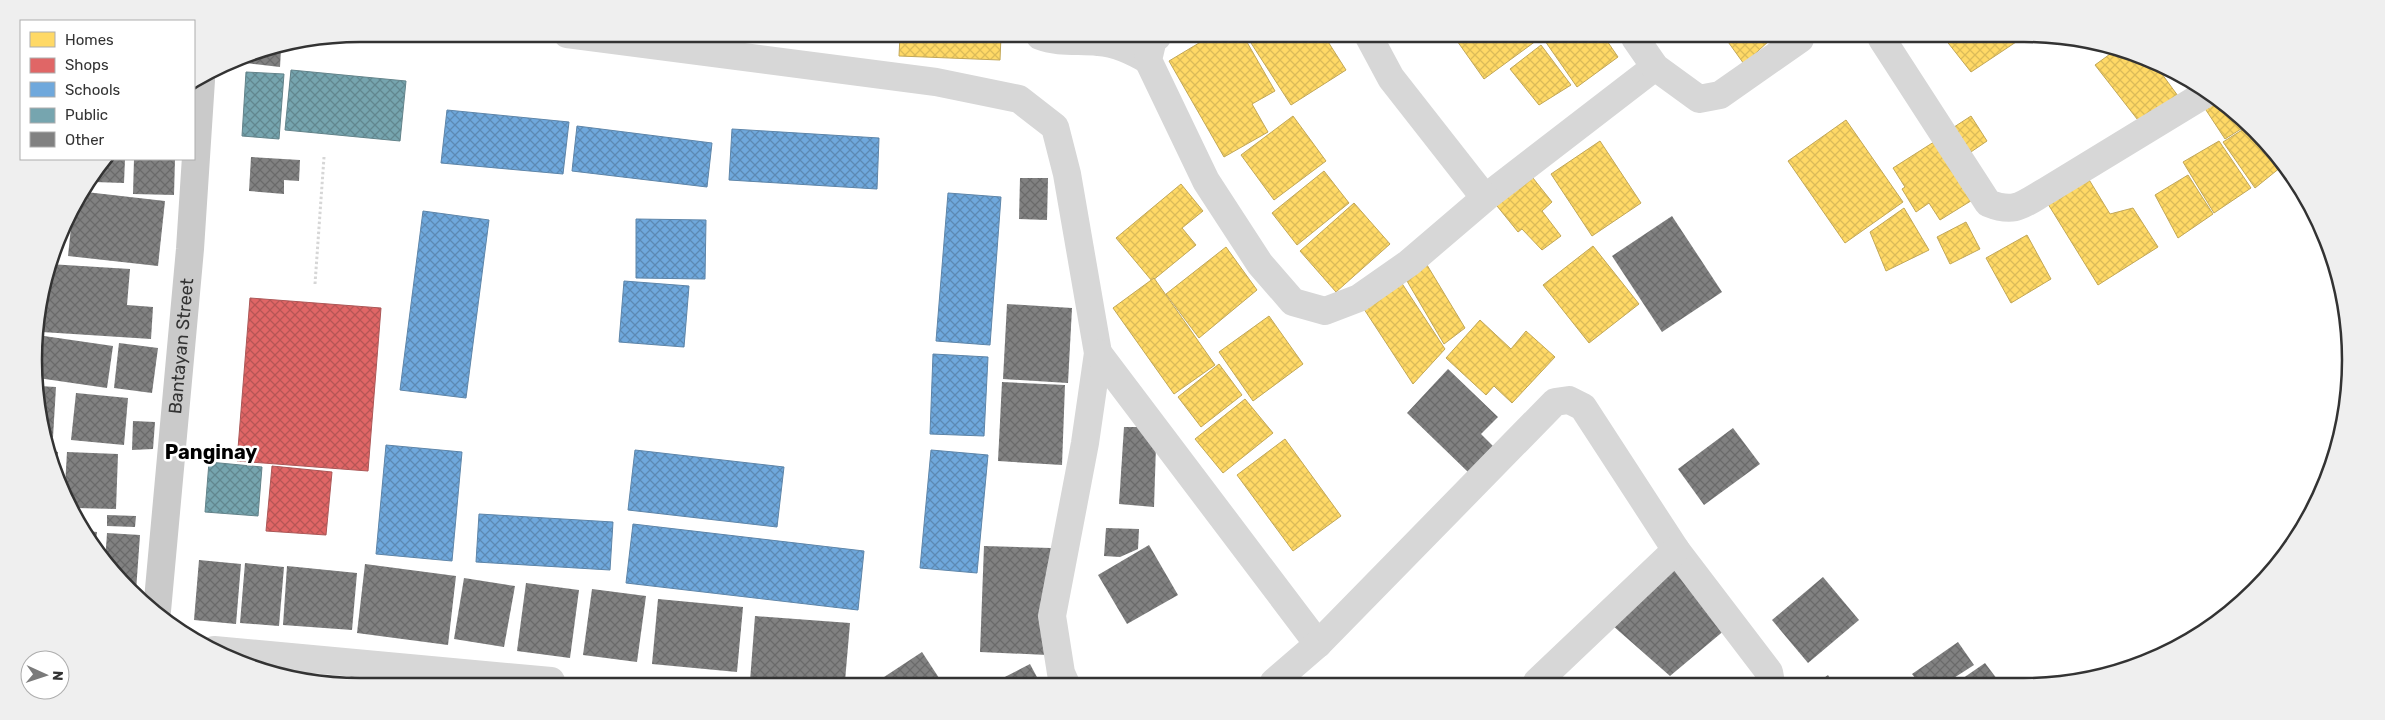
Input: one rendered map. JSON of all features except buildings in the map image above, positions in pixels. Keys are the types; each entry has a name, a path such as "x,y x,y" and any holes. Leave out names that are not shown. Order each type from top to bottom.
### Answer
{"main road":[{"name":"Bantayan Street","path":"158,604 190,249 201,85"}],"street":[{"path":"628,42 936,82 1019,99 1054,127 1067,174 1098,353 1085,443 1052,616 1063,678"},
{"path":"1100,42 1126,48 1152,48 1206,180 1260,264 1293,302 1325,311 1359,298 1409,263 1485,198 1655,67"},
{"path":"1372,42 1391,78 1485,198"},
{"path":"1638,42 1655,67 1699,99 1720,95 1796,42"},
{"path":"1884,42 1988,203 2004,210 2019,206 2046,191 2201,96"},
{"path":"1098,353 1318,644"},
{"path":"1279,678 1318,644 1555,402 1569,400 1584,407 1676,550 1769,672 1770,678"},
{"path":"1540,678 1676,550"},
{"path":"236,652 529,678"}],"path":[{"path":"315,284 324,157"}],"district":[{"name":"Panginay","path":"211,452"}]}
